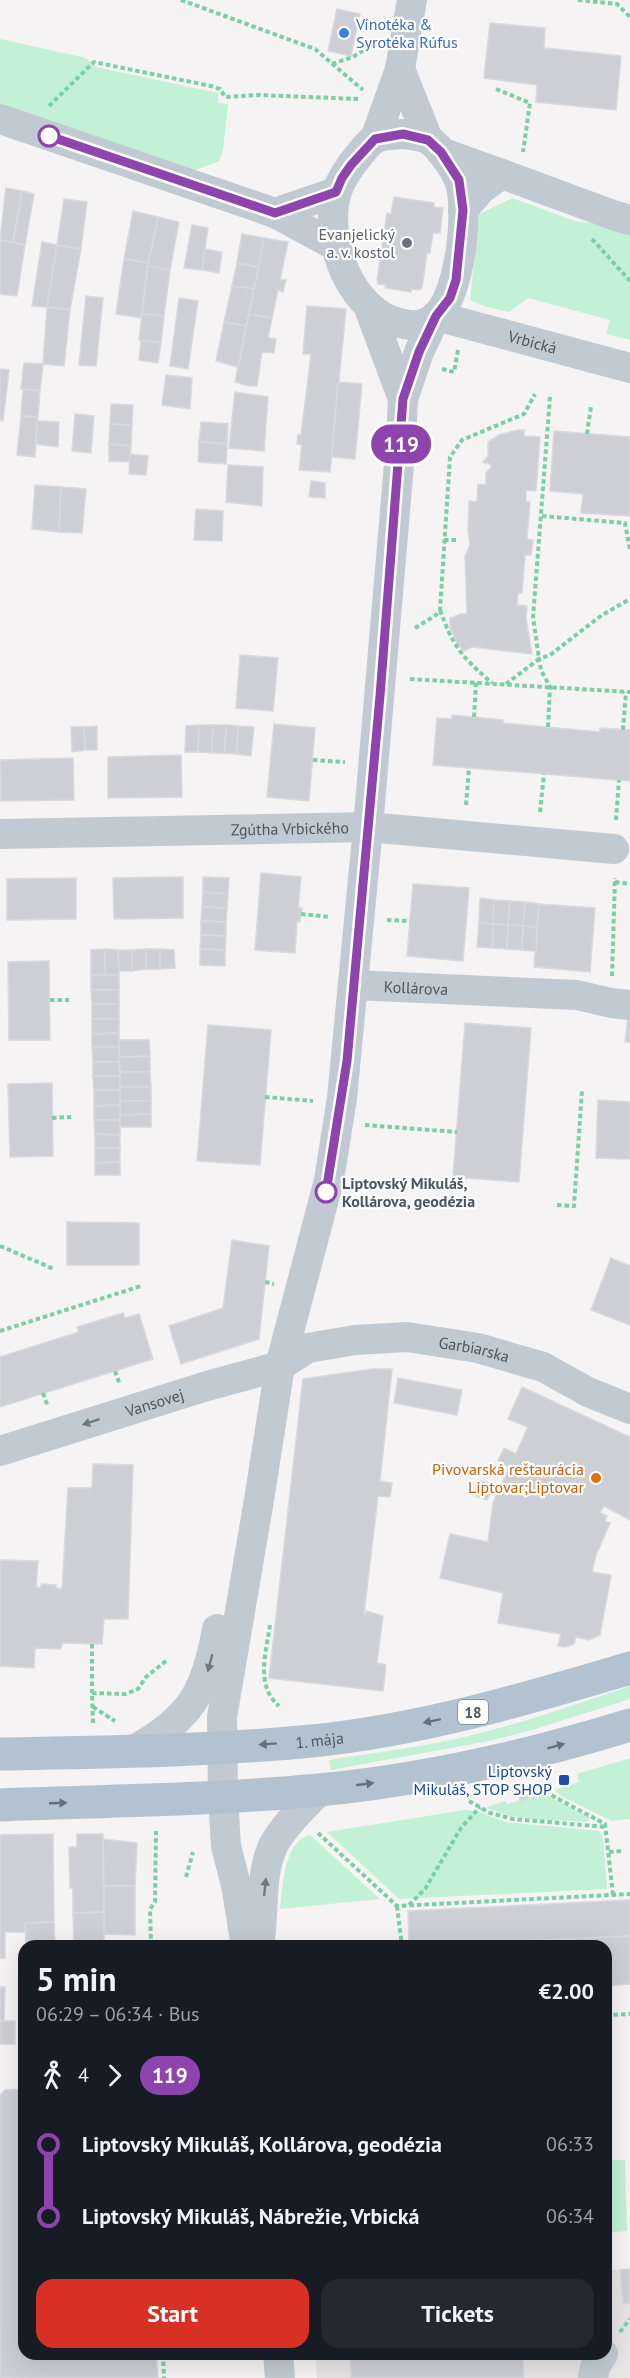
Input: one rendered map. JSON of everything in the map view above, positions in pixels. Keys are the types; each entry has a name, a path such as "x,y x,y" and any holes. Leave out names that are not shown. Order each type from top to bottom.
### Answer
{"main road":[{"name":"1. mája","path":"0,1754 126,1738 222,1747 313,1741 426,1723 525,1699 630,1668"},
{"path":"0,1805 223,1797 320,1790 408,1778 510,1758 630,1725"}],"street":[{"path":"403,399 369,308 350,280 336,246 333,220 336,192 342,178 375,139 400,69 412,0"},
{"path":"245,1940 236,1885 226,1846 223,1797 223,1708 254,1530 279,1366 328,1180 347,1061 403,399 419,352 436,316 450,298 456,280 463,210 459,180 435,146 400,69"},
{"path":"14,124 275,213 336,246"},
{"path":"375,139 403,134 435,146 512,164 613,215 630,220"},
{"path":"463,210 481,189 512,164"},
{"path":"275,213 336,192"},
{"path":"369,308 380,316 415,326 426,323 436,316"},
{"name":"Vrbická","path":"436,316 630,369"},
{"name":"Zgútha Vrbického","path":"0,834 368,827 614,849"},
{"name":"Kollárova","path":"354,985 577,995 621,1004"},
{"name":"Garbiarska","path":"308,1348 355,1340 407,1337 477,1348 543,1367 588,1392 630,1409"},
{"name":"Vansovej","path":"0,1451 207,1386 279,1366 308,1348"},
{"path":"126,1738 171,1727 197,1696 210,1666 227,1574 254,1530"},
{"path":"260,1940 266,1882 273,1846 320,1790"},
{"path":"278,2360 280,2378"},
{"path":"593,2378 595,2367 600,2360"}],"path":[{"path":"181,0 303,43 315,49 365,92"},
{"path":"578,0 617,3 622,0"},
{"path":"617,3 630,16"},
{"path":"332,64 353,57 379,40"},
{"path":"14,124 94,62 211,86 220,89 225,97 242,95 362,99"},
{"path":"496,88 530,103 512,164"},
{"path":"584,231 630,280"},
{"path":"454,372 459,341"},
{"path":"492,683 464,659 453,643 440,610 450,457 462,440 524,414 536,394"},
{"path":"548,727 550,687 541,669 533,617 550,397"},
{"path":"587,434 591,406"},
{"path":"542,516 625,523 630,550"},
{"path":"444,540 459,540"},
{"path":"506,684 540,659 550,655 602,615 630,599"},
{"path":"412,630 440,610"},
{"path":"400,678 628,692 623,730"},
{"path":"474,717 476,682"},
{"path":"313,760 350,762"},
{"path":"466,805 469,768"},
{"path":"540,812 544,774"},
{"path":"619,780 614,849 621,1004"},
{"path":"615,882 630,884"},
{"path":"301,914 337,917"},
{"path":"380,920 410,921"},
{"path":"50,1000 69,1000"},
{"path":"557,1205 574,1206 582,1090"},
{"path":"265,1097 317,1101"},
{"path":"52,1118 71,1117"},
{"path":"361,1125 457,1132"},
{"path":"0,1246 54,1269"},
{"path":"0,1330 141,1286"},
{"path":"115,1371 121,1388"},
{"path":"43,1393 50,1410"},
{"path":"92,1644 93,1733"},
{"path":"92,1693 126,1694 138,1689 146,1677 166,1662"},
{"path":"93,1707 126,1738"},
{"path":"543,1783 551,1795 601,1820 607,1827 613,1895"},
{"path":"469,1801 490,1813 513,1819 607,1827"},
{"path":"409,1905 425,1889 461,1828 480,1807"},
{"path":"312,1827 397,1906 401,1940"},
{"path":"152,1940 150,1909 155,1902 156,1831"},
{"path":"609,1852 621,1851"},
{"path":"186,1877 193,1852"},
{"path":"397,1906 630,1894"},
{"path":"612,2015 630,2014"},
{"path":"163,2360 164,2378"}],"shaded area":[{"path":"630,2269 630,2378 317,2378 316,2360 612,2360 612,2270"}],"green space":[{"path":"0,39 86,58 96,67 218,93 218,103 228,104 223,150 219,161 196,170 0,106"},
{"path":"512,198 575,221 630,228 630,340 606,334 610,320 528,298 509,312 470,300 479,214"},
{"path":"630,1686 630,1699 532,1730 489,1741 331,1770 329,1760 477,1734 535,1718"},
{"path":"630,1758 630,1819 612,1821 561,1796 555,1790 579,1782 577,1774"},
{"path":"543,1794 590,1817 588,1822 522,1818 496,1812 486,1807 505,1801 507,1804"},
{"path":"465,1810 476,1811 506,1822 599,1831 603,1838 607,1889 399,1899 327,1832"},
{"path":"310,1835 380,1899 280,1909 289,1856 301,1839"},
{"path":"612,2160 625,2160 627,2231 612,2232"}],"building":[{"path":"337,9 360,14 351,56 328,51"},
{"path":"490,23 545,28 544,48 621,56 616,110 536,102 537,85 484,78"},
{"path":"6,188 22,191 13,243 0,240"},
{"path":"22,191 34,194 25,245 13,243"},
{"name":"Evanjelický a. v. kostol","path":"394,197 434,203 434,207 443,208 440,233 433,233 430,253 427,253 422,288 411,289 411,292 385,288 386,285 378,284 377,280 387,213 391,214"},
{"path":"64,199 87,202 81,249 57,245"},
{"path":"133,211 158,217 148,263 124,259"},
{"path":"158,217 179,222 170,270 148,266"},
{"path":"192,225 208,228 202,270 184,268"},
{"path":"242,234 264,238 259,267 237,263"},
{"path":"264,238 288,242 280,280 286,280 283,292 278,290 272,318 249,314"},
{"path":"0,240 25,245 17,296 0,294"},
{"path":"42,242 57,245 47,307 32,306"},
{"path":"57,245 81,249 70,310 47,307"},
{"path":"205,249 222,252 219,273 202,270"},
{"path":"124,259 148,263 141,318 116,314"},
{"path":"237,263 259,267 254,289 232,286"},
{"path":"148,266 170,270 164,316 142,314"},
{"path":"232,286 254,289 246,326 224,322"},
{"path":"86,296 103,298 96,366 79,365"},
{"path":"179,298 198,301 188,369 170,366"},
{"path":"307,306 346,309 330,472 299,470 302,445 297,444 298,435 301,435 311,354 303,354"},
{"path":"47,307 70,310 64,366 43,364"},
{"path":"142,314 164,316 161,343 139,340"},
{"path":"249,314 272,318 268,338 276,339 274,353 262,352 257,386 235,382"},
{"path":"224,322 246,326 238,367 216,361"},
{"path":"141,340 161,343 158,363 139,360"},
{"path":"24,363 43,364 40,391 21,389"},
{"path":"0,369 9,370 3,421 0,420"},
{"path":"166,375 192,378 190,409 162,405"},
{"path":"338,382 362,384 355,459 332,457"},
{"path":"23,389 40,391 38,417 21,416"},
{"path":"235,392 268,397 264,451 229,448"},
{"path":"111,404 133,405 132,425 110,424"},
{"path":"75,414 94,416 91,453 72,451"},
{"path":"21,416 38,417 35,457 17,455"},
{"path":"37,421 59,422 58,447 36,444"},
{"path":"201,422 228,424 227,444 199,442"},
{"path":"110,424 132,425 131,446 109,444"},
{"path":"524,430 524,436 540,437 536,491 526,490 526,502 530,502 527,539 533,540 531,555 525,555 522,593 518,593 517,605 527,606 526,618 532,654 472,647 464,651 457,643 450,627 450,618 467,614 465,556 470,545 469,501 477,502 478,484 486,485 486,473 492,466 483,462 488,456 488,442 499,435"},
{"path":"554,431 630,437 630,516 581,513 583,494 550,491"},
{"path":"199,442 227,444 226,464 198,462"},
{"path":"109,444 131,446 130,462 109,461"},
{"path":"130,454 148,456 146,475 129,474"},
{"path":"228,465 263,467 262,506 226,502"},
{"path":"311,481 325,483 325,498 309,497"},
{"path":"35,485 61,487 59,532 32,529"},
{"path":"61,487 86,489 82,533 59,532"},
{"path":"196,509 223,511 222,541 194,540"},
{"path":"240,655 278,658 273,711 236,708"},
{"path":"452,715 503,720 503,723 600,732 600,728 630,730 630,781 433,765 437,718 452,719"},
{"path":"274,724 315,728 309,801 267,797"},
{"path":"199,725 198,752 185,752 186,726"},
{"path":"199,725 213,725 212,753 198,752"},
{"path":"213,725 227,725 224,753 212,753"},
{"path":"227,725 238,726 237,754 224,753"},
{"path":"97,726 97,750 85,750 84,727"},
{"path":"238,726 254,727 251,756 237,754"},
{"path":"71,727 84,727 85,750 72,752"},
{"path":"181,755 182,797 108,798 108,757"},
{"path":"73,758 74,800 1,801 0,760"},
{"path":"261,873 301,877 298,908 302,908 300,922 297,921 295,953 255,950"},
{"path":"183,877 183,918 114,919 113,878"},
{"path":"203,877 229,878 228,894 203,892"},
{"path":"76,878 76,919 7,920 7,879"},
{"path":"413,884 469,888 463,961 407,956"},
{"path":"203,892 228,894 227,908 202,907"},
{"path":"480,898 494,900 493,924 479,923"},
{"path":"494,900 510,901 508,925 493,924"},
{"path":"510,901 525,902 523,926 508,925"},
{"path":"525,902 539,904 537,927 523,926"},
{"path":"539,904 595,908 590,972 534,967"},
{"path":"202,907 227,908 226,922 201,921"},
{"path":"201,921 226,922 226,936 201,935"},
{"path":"479,923 493,924 493,948 477,947"},
{"path":"493,924 508,925 507,949 493,948"},
{"path":"508,925 523,926 522,950 507,949"},
{"path":"523,926 537,927 536,951 522,950"},
{"path":"201,935 226,936 225,950 200,949"},
{"path":"105,949 105,975 91,975 91,950"},
{"path":"105,949 118,950 119,975 105,975"},
{"path":"146,949 146,969 132,971 132,950"},
{"path":"146,949 160,949 160,969 146,969"},
{"path":"160,949 174,950 175,968 160,969"},
{"path":"200,949 225,950 225,966 200,965"},
{"path":"118,950 132,950 132,971 119,971"},
{"path":"49,961 50,1040 9,1040 8,962"},
{"path":"91,975 119,975 119,990 91,990"},
{"path":"91,990 119,990 119,1004 92,1004"},
{"path":"92,1004 119,1004 119,1019 92,1019"},
{"path":"628,1018 630,1018 630,1042 625,1042"},
{"path":"92,1019 119,1019 119,1033 92,1034"},
{"path":"465,1023 531,1028 519,1182 453,1177"},
{"path":"208,1025 271,1030 260,1165 197,1161"},
{"path":"119,1033 119,1047 92,1047 92,1034"},
{"path":"119,1040 149,1040 150,1056 119,1057"},
{"path":"92,1047 119,1047 119,1062 93,1062"},
{"path":"150,1056 150,1072 120,1072 119,1057"},
{"path":"93,1062 119,1062 120,1076 93,1076"},
{"path":"120,1072 150,1072 151,1087 119,1087"},
{"path":"93,1076 120,1076 120,1090 94,1090"},
{"path":"52,1083 53,1156 10,1157 8,1084"},
{"path":"119,1087 151,1087 151,1101 120,1101"},
{"path":"94,1090 120,1090 120,1105 94,1106"},
{"path":"598,1100 630,1102 630,1159 596,1158"},
{"path":"120,1101 151,1101 151,1114 120,1115"},
{"path":"120,1105 120,1120 94,1120 94,1106"},
{"path":"151,1114 151,1127 120,1127 120,1115"},
{"path":"94,1120 120,1120 120,1135 95,1134"},
{"path":"95,1134 120,1135 120,1148 95,1148"},
{"path":"95,1148 120,1148 120,1162 95,1163"},
{"path":"120,1162 120,1175 95,1175 95,1163"},
{"path":"67,1222 139,1223 139,1265 67,1265"},
{"path":"232,1240 269,1246 259,1339 181,1364 169,1326 223,1308"},
{"path":"611,1258 630,1266 630,1325 591,1310"},
{"path":"123,1313 125,1318 139,1314 153,1359 0,1407 0,1357 79,1332 77,1327"},
{"path":"372,1369 392,1369 380,1481 392,1483 390,1497 378,1496 364,1614 366,1611 383,1616 377,1663 386,1665 383,1691 269,1678 303,1379"},
{"path":"398,1378 462,1390 457,1415 394,1403"},
{"path":"522,1387 630,1437 630,1520 604,1506 600,1513 607,1516 605,1521 610,1523 596,1555 592,1572 611,1575 600,1635 589,1640 576,1637 574,1644 565,1647 558,1646 561,1634 498,1623 503,1593 440,1578 450,1534 488,1542 493,1503 509,1467 498,1461 504,1448 516,1454 528,1427 508,1419"},
{"path":"93,1464 133,1465 128,1619 104,1619 102,1644 62,1643 61,1649 35,1648 34,1668 0,1666 0,1560 38,1561 36,1587 41,1588 41,1584 56,1585 56,1588 62,1589 68,1488 92,1488"},
{"path":"479,1480 494,1485 487,1500 473,1495"},
{"path":"535,1792 536,1796 520,1801 519,1797"},
{"path":"53,1834 54,1922 25,1923 25,1932 5,1932 5,1958 0,1958 0,1835"},
{"path":"77,1834 103,1834 104,1912 73,1913 69,1847 77,1847"},
{"path":"103,1839 137,1843 135,1886 104,1886"},
{"path":"104,1886 135,1886 135,1935 104,1934"},
{"path":"630,1900 630,1936 542,1940 409,1940 408,1911"},
{"path":"104,1912 104,1940 74,1940 73,1913"},
{"path":"54,1922 55,1940 26,1940 25,1923"},
{"path":"630,1936 630,1984 612,1986 612,1940 556,1940"},
{"path":"0,1987 5,1987 4,2021 0,2021"},
{"path":"0,2021 15,2021 15,2044 0,2044"},
{"path":"18,2089 18,2360 156,2360 158,2378 0,2378 0,2095 5,2090"},
{"path":"630,2269 630,2303 623,2304 620,2270"},
{"path":"350,2360 523,2360 524,2378 351,2378"}],"bus line":[{"name":"119","path":"49,136 275,213 336,192 351,165 375,139 403,134 428,140 441,152 459,180 463,210 456,280 450,298 436,316 419,352 403,399 380,696 347,1061 326,1192"}],"place":[{"name":"Vínotéka & Syrotéka Rúfus","path":"344,33"},
{"name":"Evanjelický a. v. kostol","path":"407,243"},
{"name":"Liptovský Mikuláš, Kollárova, geodézia","path":"326,1192"},
{"name":"Pivovarská reštaurácia Liptovar;Liptovar","path":"596,1478"},
{"name":"Liptovský Mikuláš, STOP SHOP","path":"564,1780"}]}
